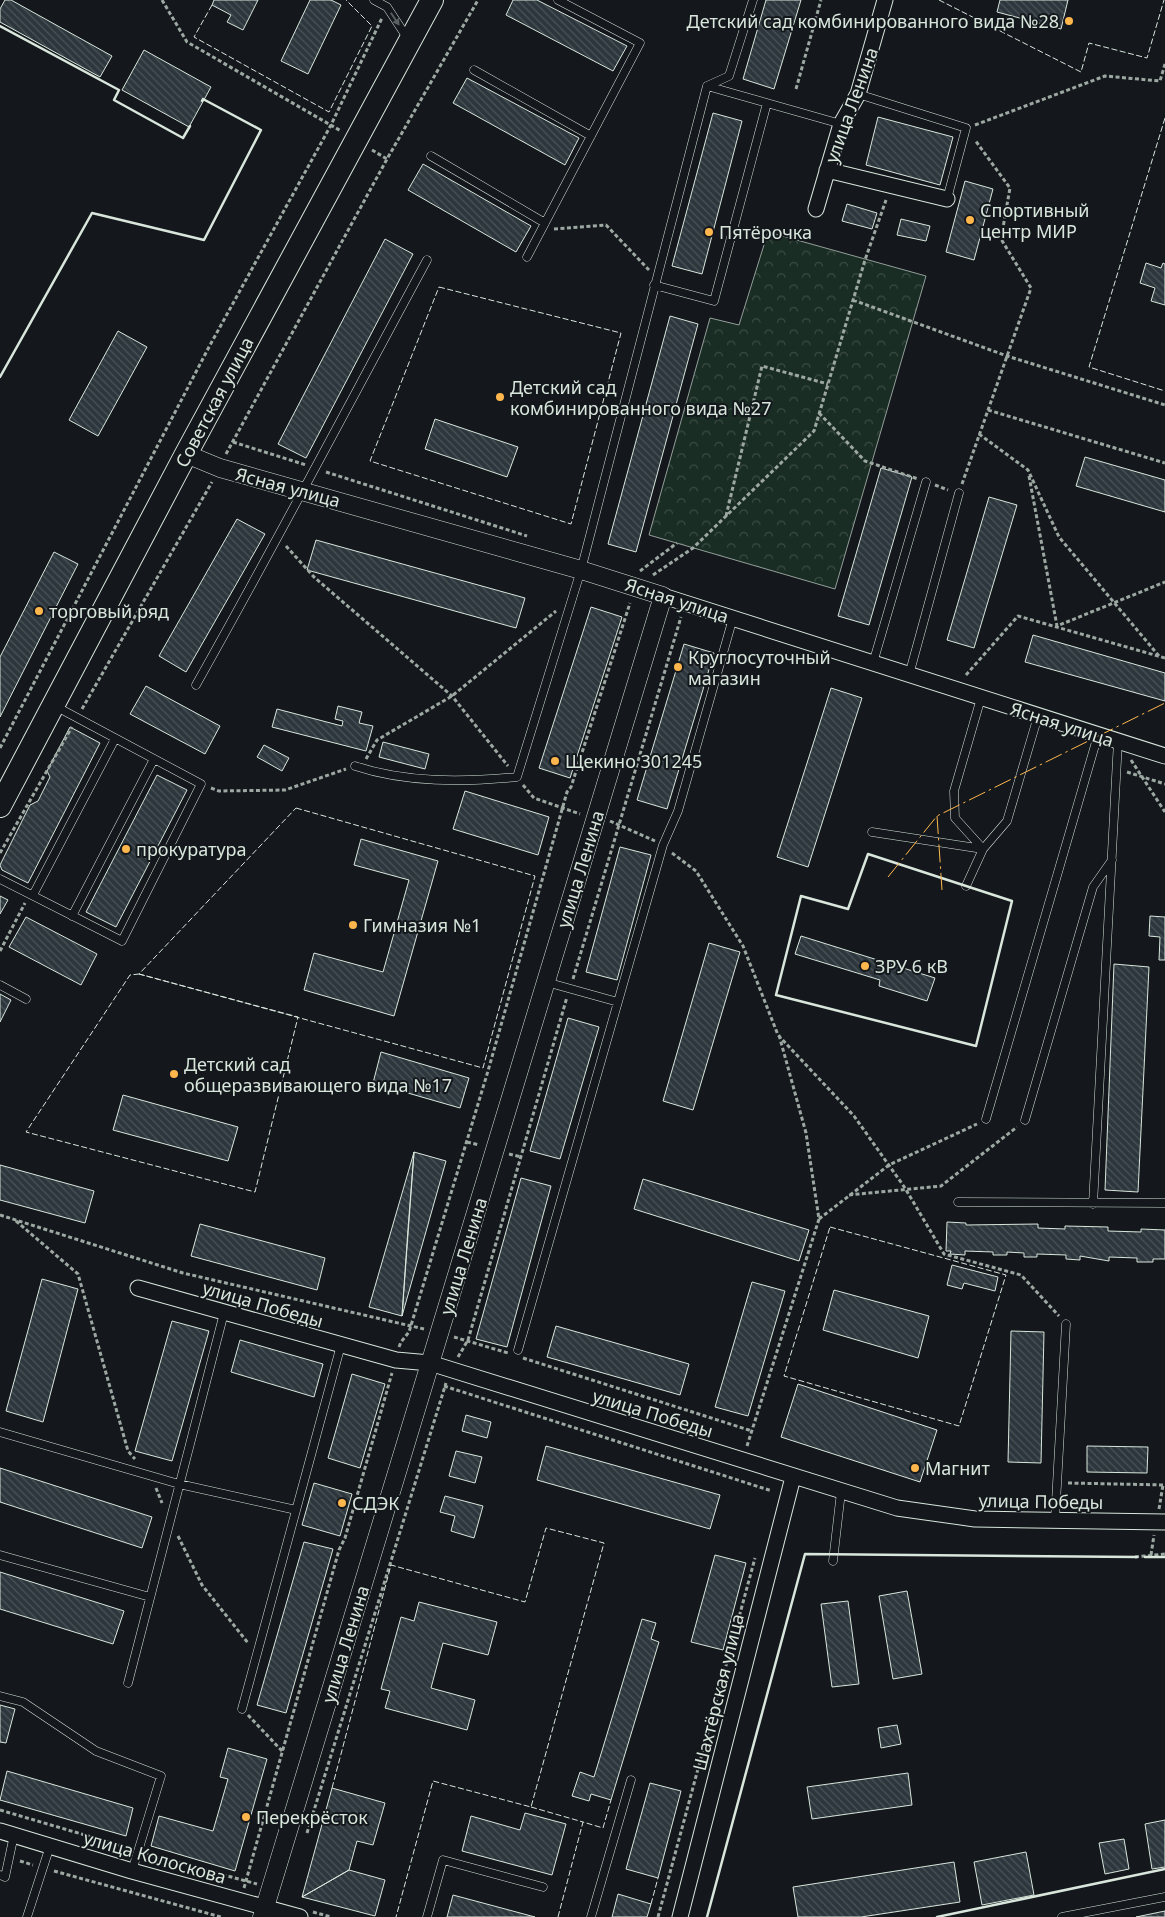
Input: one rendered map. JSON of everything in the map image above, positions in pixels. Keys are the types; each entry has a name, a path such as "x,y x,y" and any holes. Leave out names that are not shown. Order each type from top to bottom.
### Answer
{"main road":[{"name":"Советская улица","path":"0,806 186,454 432,0"}],"street":[{"name":"улица Ленина","path":"816,209 841,124 858,94 886,0"},
{"path":"827,170 947,199"},
{"name":"Ясная улица","path":"186,454 220,468 304,490 581,570 637,579 663,596 1165,756"},
{"name":"улица Ленина","path":"263,1912 663,596"},
{"name":"улица Победы","path":"138,1288 224,1314 340,1345 394,1366 430,1363 897,1508 965,1518 1165,1522"},
{"name":"Шахтёрская улица","path":"680,1917 793,1477"},
{"name":"улица Колоскова","path":"7,1833 132,1871 241,1901 263,1912 304,1914"}],"lane":[{"path":"374,0 387,8 410,41"},
{"path":"527,257 640,43 558,0"},
{"path":"707,86 729,76 753,0"},
{"path":"474,70 591,136"},
{"path":"707,86 841,124"},
{"path":"355,766 377,774 467,782 517,777 581,570 707,86"},
{"path":"858,94 966,128 947,199"},
{"path":"655,281 714,301 767,103"},
{"path":"431,156 543,226"},
{"path":"196,685 279,538 427,260"},
{"path":"872,663 926,482"},
{"path":"909,675 958,493"},
{"path":"518,1350 663,845 678,811 733,618"},
{"path":"981,698 954,791 956,818 983,849"},
{"path":"0,879 122,941 201,784 54,705"},
{"path":"966,886 983,849 1007,821 1038,716"},
{"path":"986,1119 1098,735"},
{"path":"32,895 115,739"},
{"path":"1093,1204 1118,741"},
{"path":"72,916 154,760"},
{"path":"872,832 983,849"},
{"path":"1026,1120 1093,887 1112,860"},
{"path":"546,982 618,1002"},
{"path":"0,985 26,999"},
{"path":"958,1202 1165,1203"},
{"path":"128,1683 169,1519 224,1314"},
{"path":"1055,1520 1066,1324"},
{"path":"242,1709 340,1345"},
{"path":"0,1432 179,1484 296,1510"},
{"path":"833,1561 842,1492"},
{"path":"0,1555 150,1597"},
{"path":"0,1696 23,1702 96,1752 161,1776 132,1871"},
{"path":"591,1917 631,1780"},
{"path":"0,1875 5,1877 10,1858 7,1833"},
{"path":"27,1917 50,1846"},
{"path":"427,1917 443,1860 543,1887"},
{"path":"1062,1917 1165,1896"}],"path":[{"path":"162,0 187,42 331,125"},
{"path":"0,853 220,468 382,168 478,0"},
{"path":"796,90 821,0"},
{"path":"0,748 204,355 331,125 387,8"},
{"path":"819,414 865,460 958,493 1031,288 1001,239 1010,188 966,128 1105,76 1160,81 1165,64"},
{"path":"652,576 693,548 814,431 853,300 891,186"},
{"path":"543,226 606,225 655,281"},
{"path":"853,300 1007,356 1165,405"},
{"path":"726,516 762,366 828,384"},
{"path":"988,410 1165,463"},
{"path":"979,434 1028,470 1059,537 1159,656"},
{"path":"1028,470 1057,626"},
{"path":"279,538 314,577 452,696 534,798 562,809 619,824 663,845 696,872 742,946 778,1035 806,1133 819,1219 742,1461"},
{"path":"241,1901 339,1550 345,1538 401,1342 411,1326 488,1071 567,792 571,787 637,579 677,543"},
{"path":"1057,626 1165,582"},
{"path":"201,784 219,791 285,790 364,763 376,740 452,696 572,598"},
{"path":"306,1835 450,1369 468,1340 570,988 685,603"},
{"path":"966,675 1018,616 1165,658"},
{"path":"1118,741 1165,812"},
{"path":"1117,768 1165,784"},
{"path":"0,951 32,895"},
{"path":"778,1035 854,1116 905,1188 944,1254 1022,1275 1066,1324"},
{"path":"819,1219 889,1165 986,1119"},
{"path":"849,1196 905,1188 941,1186 1026,1120"},
{"path":"0,1215 183,1273 468,1340 752,1432"},
{"path":"14,1219 78,1274 128,1451 150,1475 169,1519 202,1585 257,1654"},
{"path":"394,1366 425,1381 773,1490 770,1499"},
{"path":"1057,1483 1165,1485"},
{"path":"1134,1557 1165,1554"},
{"path":"658,1917 755,1556"},
{"path":"242,1709 282,1751"},
{"path":"0,1810 271,1888"},
{"path":"10,1858 221,1917"},
{"path":"304,1914 331,1917"}],"green space":[{"path":"768,232 926,276 835,589 649,535 710,318 739,325"}],"building":[{"path":"5,0 11,0 112,56 100,77 0,22 0,9"},
{"path":"214,0 258,0 243,30 227,22 231,15 212,5"},
{"path":"310,0 331,0 341,5 308,74 281,61"},
{"path":"513,0 537,0 627,46 613,71 506,15"},
{"path":"766,0 801,0 774,89 743,79"},
{"path":"1000,0 1068,0 1061,29 997,12"},
{"path":"144,50 211,87 189,127 122,90"},
{"path":"467,78 579,138 565,165 453,103"},
{"path":"713,113 742,121 702,274 672,266"},
{"path":"878,117 953,137 940,185 866,165"},
{"path":"423,164 531,226 516,252 408,190"},
{"name":"Спортивный центр МИР","path":"965,181 993,189 974,260 946,252"},
{"path":"847,204 877,213 872,229 842,221"},
{"path":"901,219 930,226 926,241 897,235"},
{"path":"385,239 413,254 306,458 278,444"},
{"path":"1146,263 1161,268 1163,263 1165,264 1165,305 1151,301 1155,288 1140,283"},
{"path":"670,316 698,324 636,552 608,544"},
{"path":"118,331 147,347 98,436 69,420"},
{"path":"435,419 518,447 507,477 425,449"},
{"path":"1085,457 1165,480 1165,512 1076,486"},
{"path":"881,468 912,477 869,625 838,616"},
{"path":"989,497 1017,505 974,648 947,640"},
{"path":"237,519 265,534 186,672 159,656"},
{"path":"316,540 525,598 516,628 307,570"},
{"name":"торговый ряд","path":"54,552 78,564 0,717 0,657"},
{"path":"591,607 622,617 570,778 539,768"},
{"path":"1033,635 1165,673 1165,701 1025,662"},
{"path":"684,644 714,653 667,809 637,800"},
{"path":"146,686 220,726 205,754 130,714"},
{"path":"831,688 862,698 808,867 777,857"},
{"path":"338,706 362,712 359,723 373,726 366,751 272,727 277,709 342,726 343,721 335,719"},
{"path":"70,727 100,743 28,883 2,870 0,865 30,805 38,801 50,777 47,771"},
{"path":"383,742 429,754 425,769 379,757"},
{"path":"264,745 289,758 282,771 257,757"},
{"path":"157,775 187,790 116,927 86,912"},
{"path":"465,791 549,817 538,855 453,829"},
{"path":"361,839 438,861 394,1016 304,990 314,953 383,972 409,880 354,865"},
{"path":"620,847 651,855 617,980 586,972"},
{"path":"0,896 8,900 0,914"},
{"path":"1150,916 1165,917 1165,960 1159,960 1160,937 1149,936"},
{"path":"26,917 97,954 81,985 9,947"},
{"name":"ЗРУ 6 кВ","path":"801,936 935,978 927,1001 879,986 880,980 795,954"},
{"path":"709,943 740,952 693,1110 663,1101"},
{"path":"1114,964 1149,967 1138,1192 1105,1190"},
{"path":"0,994 11,1000 0,1022"},
{"path":"568,1018 599,1027 560,1159 530,1151"},
{"path":"381,1052 469,1078 460,1108 373,1083"},
{"path":"123,1095 238,1127 228,1161 113,1130"},
{"path":"414,1152 446,1161 402,1316 408,1229"},
{"path":"414,1152 402,1316 369,1307"},
{"path":"0,1165 94,1191 85,1223 0,1200"},
{"path":"521,1178 551,1186 507,1347 476,1339"},
{"path":"643,1179 809,1230 799,1261 634,1209"},
{"path":"947,1222 966,1223 966,1225 1038,1224 1038,1228 1065,1229 1065,1226 1108,1227 1108,1231 1141,1232 1141,1229 1165,1230 1165,1259 1153,1259 1153,1262 1137,1262 1137,1258 1109,1257 1109,1261 1080,1256 1080,1260 1066,1259 1066,1255 1037,1254 1037,1257 1024,1257 1024,1253 1007,1252 1007,1255 993,1255 993,1252 965,1251 965,1255 950,1254 951,1251 946,1251"},
{"path":"200,1224 325,1258 317,1290 191,1256"},
{"path":"952,1265 998,1277 995,1291 964,1283 962,1289 947,1285"},
{"path":"42,1279 78,1289 43,1422 6,1411"},
{"path":"752,1282 785,1291 748,1416 715,1407"},
{"path":"834,1290 929,1316 918,1358 823,1330"},
{"path":"172,1321 209,1331 172,1461 135,1451"},
{"path":"556,1326 689,1364 680,1395 547,1357"},
{"path":"1011,1331 1044,1332 1041,1463 1008,1462"},
{"path":"240,1340 323,1364 314,1397 231,1372"},
{"path":"352,1374 385,1384 360,1468 328,1458"},
{"path":"798,1384 937,1430 920,1482 781,1437"},
{"path":"466,1415 491,1422 487,1438 462,1431"},
{"path":"546,1446 720,1495 710,1529 537,1480"},
{"path":"1087,1446 1148,1447 1147,1473 1087,1472"},
{"path":"456,1451 482,1457 475,1483 449,1476"},
{"path":"0,1468 152,1517 142,1548 0,1502"},
{"path":"314,1483 352,1494 340,1536 302,1525"},
{"path":"445,1496 483,1506 474,1538 451,1531 455,1516 440,1512"},
{"path":"304,1542 333,1549 286,1713 257,1705"},
{"path":"715,1555 746,1563 723,1650 691,1642"},
{"path":"0,1572 124,1611 113,1644 0,1609"},
{"path":"907,1591 922,1674 893,1679 879,1596"},
{"path":"848,1601 859,1684 832,1687 821,1604"},
{"path":"419,1602 497,1622 488,1655 443,1643 431,1688 475,1700 467,1730 385,1708 390,1691 381,1689 401,1617 414,1621"},
{"path":"642,1619 656,1623 651,1639 659,1642 611,1800 591,1794 589,1801 572,1796 580,1772 594,1777"},
{"path":"0,1705 15,1709 6,1743 0,1742"},
{"path":"897,1725 901,1744 881,1748 878,1728"},
{"path":"228,1748 267,1759 235,1871 151,1846 159,1816 213,1831 228,1779 220,1777"},
{"path":"7,1771 133,1808 126,1836 0,1800"},
{"path":"908,1773 912,1805 812,1819 807,1787"},
{"path":"650,1783 681,1791 658,1878 626,1869"},
{"path":"332,1788 385,1803 373,1845 357,1841 349,1870 302,1897"},
{"path":"525,1813 566,1824 552,1875 462,1851 471,1816 520,1830"},
{"path":"1165,1820 1165,1867 1152,1869 1145,1824"},
{"path":"1124,1839 1129,1869 1105,1874 1099,1843"},
{"path":"1026,1852 1034,1895 982,1905 974,1862"},
{"path":"954,1862 960,1902 861,1917 798,1917 793,1887"},
{"path":"349,1870 385,1880 375,1916 302,1897"},
{"path":"618,1894 651,1904 647,1917 612,1917"},
{"path":"453,1895 535,1917 447,1917"},
{"path":"1165,1911 1165,1917 1136,1917"}],"fence":[{"path":"212,5 194,37 329,112 372,26 346,0"},
{"path":"939,0 1081,72 1089,43 1147,58 1164,0"},
{"path":"1165,118 1089,367 1165,391"},
{"path":"439,287 621,333 571,524 370,461 439,287"},
{"path":"296,808 535,876 483,1068 139,974 296,808"},
{"path":"139,974 298,1017 255,1192 26,1132 130,975 139,974"},
{"path":"830,1227 1006,1275 959,1426 784,1376 830,1227"},
{"path":"332,1788 391,1565 525,1602 546,1528 604,1543 531,1807 433,1781 396,1917"},
{"path":"558,1917 583,1822 603,1828 611,1800"},
{"path":"531,1807 583,1822"},
{"path":"651,1904 658,1878"}],"wall":[{"path":"0,26 119,90 114,100 183,138 190,126"},
{"path":"0,377 92,213 204,240 261,130 203,99 202,101"},
{"path":"868,854 1012,901 976,1046 776,995 801,896 848,909 868,854"},
{"path":"707,1917 805,1554 1137,1557"},
{"path":"1145,1557 1165,1557"},
{"path":"937,1917 1165,1869"}],"power":[{"path":"888,877 937,816 1165,703"},
{"path":"937,816 942,890"}],"place":[{"name":"Детский сад комбинированного вида №28","path":"1069,21"},
{"name":"Спортивный центр МИР","path":"970,220"},
{"name":"Пятёрочка","path":"709,232"},
{"name":"Детский сад комбинированного вида №27","path":"500,397"},
{"name":"торговый ряд","path":"39,611"},
{"name":"Круглосуточный магазин","path":"678,667"},
{"name":"Щекино 301245","path":"555,761"},
{"name":"прокуратура","path":"126,849"},
{"name":"Гимназия №1","path":"353,925"},
{"name":"ЗРУ 6 кВ","path":"865,966"},
{"name":"Детский сад общеразвивающего вида №17","path":"174,1074"},
{"name":"Магнит","path":"915,1468"},
{"name":"СДЭК","path":"342,1503"},
{"name":"Перекрёсток","path":"246,1817"}]}
